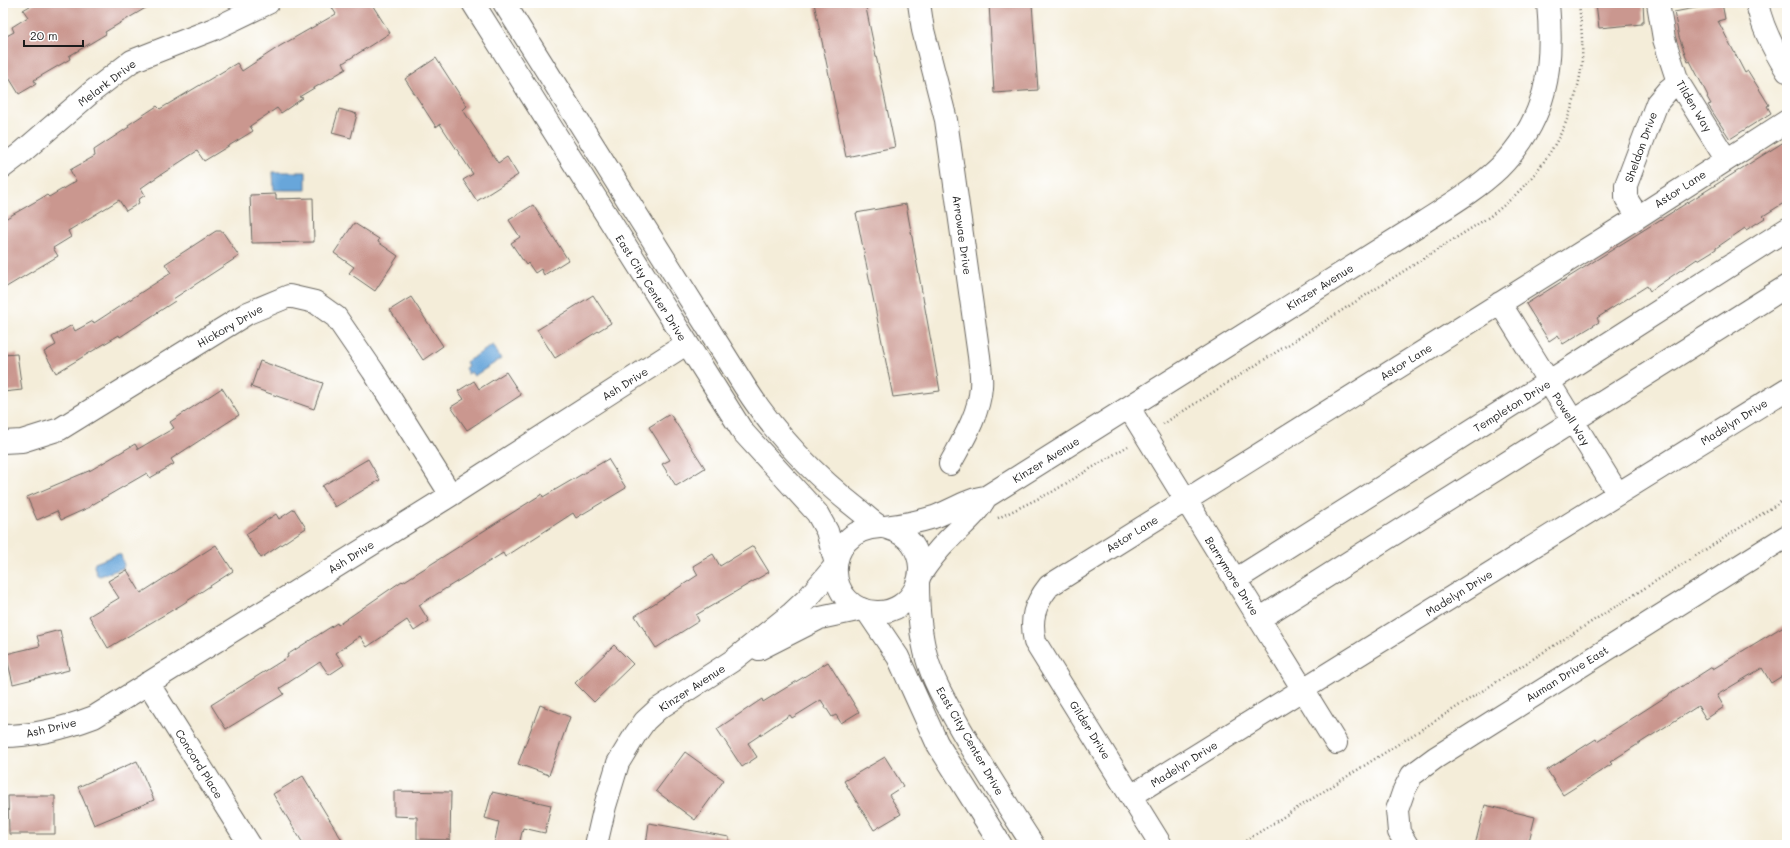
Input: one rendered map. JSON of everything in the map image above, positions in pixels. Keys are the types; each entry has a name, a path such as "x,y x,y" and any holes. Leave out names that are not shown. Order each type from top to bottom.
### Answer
{"street":[{"name":"Melark Drive","path":"3,167 93,91 132,61 214,29 268,3"},
{"name":"East City Center Drive","path":"473,3 686,344 743,432 817,513 827,531 836,564"},
{"path":"504,3 763,414 784,440 821,478 845,499 882,527"},
{"name":"Arrowae Drive","path":"919,3 923,30 946,120 979,356 981,387 975,413 967,434 950,464"},
{"name":"Kinzer Avenue","path":"882,527 910,524 934,517 978,498 986,497 1431,217 1480,184 1499,168 1524,137 1536,117 1542,100 1550,61 1551,41 1548,3"},
{"name":"Tilden Way","path":"1658,3 1664,39 1678,82 1726,159"},
{"path":"1756,3 1761,23 1774,50 1787,71"},
{"name":"Sheldon Drive","path":"1638,217 1626,198 1626,185 1657,103 1668,90 1678,82"},
{"name":"Astor Lane","path":"1035,612 1039,598 1049,586 1638,217 1787,121"},
{"name":"Templeton Drive","path":"1235,580 1787,229"},
{"path":"1259,619 1787,286"},
{"name":"Hickory Drive","path":"3,442 22,441 60,429 248,314 289,296 315,302 336,317 373,371 451,495"},
{"name":"Powell Way","path":"1500,303 1618,494"},
{"name":"Ash Drive","path":"3,736 37,734 69,726 94,717 451,495 686,344"},
{"name":"Madelyn Drive","path":"1131,796 1787,389"},
{"name":"Barrymore Drive","path":"1129,408 1336,743"},
{"name":"Kinzer Avenue","path":"919,579 934,556 948,540 975,515 986,497"},
{"path":"870,527 882,527 895,530 912,544 918,554 920,565 919,579 914,593 898,607 883,612 864,610 850,602 841,591 836,578 838,554 843,544 851,536 860,531 870,527"},
{"name":"Auman Drive East","path":"1406,845 1399,832 1397,810 1404,790 1412,775 1435,758 1787,536"},
{"name":"Kinzer Avenue","path":"596,845 605,806 618,763 645,721 658,709 732,661 800,606 836,564"},
{"name":"East City Center Drive","path":"919,579 918,608 921,633 936,683 969,744 1033,845"},
{"path":"864,610 898,657 937,743 1001,845"},
{"name":"Kinzer Avenue","path":"732,661 775,643 820,618 864,610"},
{"name":"Gilder Drive","path":"1035,612 1032,628 1035,642 1161,845"},
{"name":"Concord Place","path":"148,683 250,845"}],"path":[{"path":"1239,845 1787,498"}],"water":[{"path":"273,172 306,172 306,190 274,190"},
{"path":"493,345 501,359 474,376 471,372 468,374 465,368 468,366 466,362"},
{"path":"118,554 121,555 124,565 123,568 100,576 97,575 94,566 95,563"}],"building":[{"path":"35,3 154,3 105,32 106,34 69,56 70,59 34,80 36,84 19,94 3,68 3,38 14,32 12,27 28,17 23,10"},
{"path":"329,3 371,3 390,33 343,63 346,69 299,97 303,98 281,113 277,108 250,126 253,131 204,161 197,151 151,181 141,188 145,195 138,200 139,203 126,211 119,200 68,231 71,237 53,248 58,256 3,289 3,220 47,195 49,197 76,181 70,170 95,156 94,150 157,106 160,109 237,63 242,71 280,46 336,14"},
{"path":"814,3 865,3 895,147 846,157"},
{"path":"989,3 1032,3 1038,90 994,93"},
{"path":"1596,3 1643,3 1644,21 1642,21 1642,24 1599,28"},
{"path":"1722,3 1725,19 1718,21 1745,73 1748,71 1769,105 1767,106 1771,113 1730,139 1708,105 1711,104 1707,97 1708,96 1690,61 1688,62 1679,37 1674,12"},
{"path":"436,58 467,106 463,110 498,163 507,157 518,175 477,201 463,180 473,174 440,124 436,127 405,79"},
{"path":"339,109 357,114 351,138 332,133"},
{"path":"1787,140 1787,201 1763,216 1765,218 1746,230 1745,228 1716,249 1698,260 1697,259 1650,291 1647,286 1597,318 1599,322 1563,344 1558,335 1549,341 1526,304"},
{"path":"276,194 276,199 313,198 314,242 252,243 250,195"},
{"path":"906,204 940,391 893,397 856,213"},
{"path":"533,205 568,260 544,275 541,269 535,273 528,263 526,265 511,243 520,237 509,220"},
{"path":"354,223 379,239 378,242 398,256 375,291 349,273 354,267 334,253"},
{"path":"216,231 222,231 239,256 173,299 175,301 120,337 119,335 56,373 44,352 56,345 52,337 72,325 75,331 93,321 94,323 171,273 165,264"},
{"path":"593,295 611,323 555,358 537,330"},
{"path":"411,297 443,346 423,360 390,310"},
{"path":"17,354 22,390 3,392 3,355"},
{"path":"260,361 323,383 314,409 251,387"},
{"path":"506,372 521,395 467,430 451,407 464,399 458,391 474,381 479,389"},
{"path":"222,388 239,415 171,459 174,464 150,478 147,473 90,507 61,520 57,511 37,520 27,497 91,470 135,444 138,449 174,428 170,422"},
{"path":"670,414 705,468 676,486 662,464 670,460 649,427"},
{"path":"368,459 380,480 335,507 322,486"},
{"path":"608,459 626,488 576,518 573,513 505,557 503,553 419,605 429,621 414,631 407,620 367,647 360,636 336,653 344,665 329,675 320,662 280,688 284,694 226,729 211,705 288,657 287,655 337,623 338,625 402,581 403,582 542,494 543,497"},
{"path":"294,509 306,528 261,558 246,534 276,514 279,519"},
{"path":"216,545 233,571 181,605 108,648 89,616 119,598 108,581 127,570 141,593"},
{"path":"753,546 769,572 696,615 699,621 656,648 635,616 698,575 693,566 713,554 720,566"},
{"path":"1787,624 1787,673 1771,683 1762,668 1717,695 1724,707 1706,719 1698,706 1610,762 1612,764 1563,795 1547,770 1596,739 1597,741 1712,667 1713,669"},
{"path":"60,630 69,670 13,684 6,654 40,646 37,636"},
{"path":"614,645 633,664 594,702 575,683"},
{"path":"828,662 859,712 841,723 836,715 832,717 821,700 792,718 790,715 748,743 757,757 742,767 717,729 762,699 763,702"},
{"path":"540,705 570,717 549,775 518,764"},
{"path":"685,752 724,780 695,820 656,791"},
{"path":"885,757 903,786 889,795 901,814 874,830 844,781"},
{"path":"137,761 154,800 94,825 78,787"},
{"path":"303,776 342,840 334,845 304,845 273,794"},
{"path":"394,791 451,792 450,840 417,839 417,817 394,816"},
{"path":"492,792 551,805 545,833 523,828 519,845 494,845 499,822 485,818"},
{"path":"8,796 55,796 55,834 9,834"},
{"path":"1485,805 1535,817 1528,845 1475,845"},
{"path":"649,823 729,837 729,845 646,845"}]}
